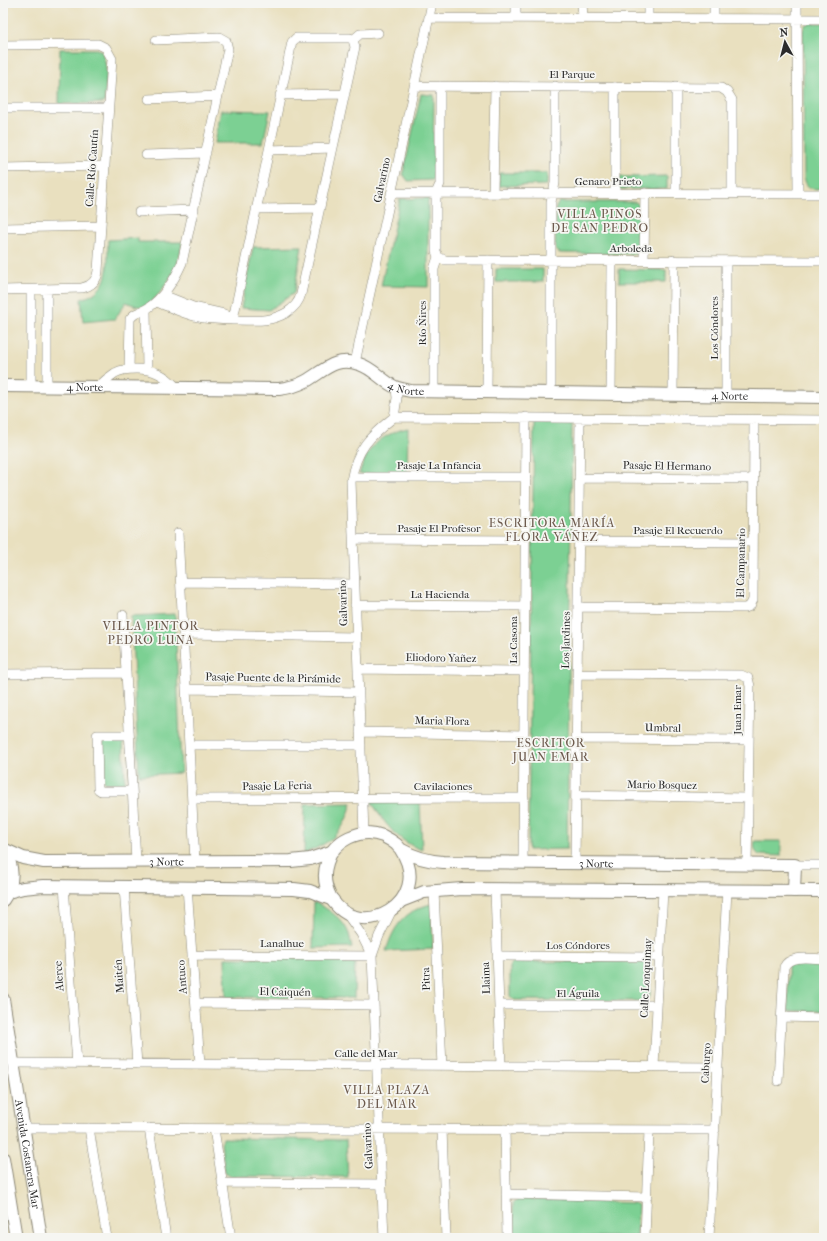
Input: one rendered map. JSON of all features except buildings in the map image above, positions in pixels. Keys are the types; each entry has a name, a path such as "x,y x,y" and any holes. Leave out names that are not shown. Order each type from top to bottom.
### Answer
{"street":[{"name":"Galvarino","path":"355,363 432,3"},
{"path":"516,3 516,18"},
{"path":"582,3 582,18"},
{"path":"648,3 648,19"},
{"path":"714,3 714,19"},
{"path":"797,3 798,194"},
{"path":"429,18 824,19"},
{"path":"353,40 360,34 378,33"},
{"path":"129,369 130,319 135,313 146,310 160,298 174,281 182,263 228,49 226,41 219,37 156,40"},
{"path":"233,319 291,44 293,40 299,38 350,38 353,40"},
{"path":"160,298 224,314 233,319 258,321 271,320 288,311 297,304 301,294 355,47 353,40"},
{"name":"Calle Río Cautín","path":"3,45 94,43 106,48 112,59 97,275 94,282 87,287 77,289 47,290"},
{"name":"El Parque","path":"414,86 717,87 727,92 732,100 732,193"},
{"name":"Río Ñires","path":"434,391 434,269 438,257 436,251 436,193 440,184 440,86"},
{"path":"494,193 495,86"},
{"path":"551,393 551,202 555,183 555,86"},
{"path":"615,87 615,193"},
{"path":"676,87 676,193"},
{"path":"280,95 345,94"},
{"path":"149,99 218,96"},
{"path":"3,108 108,108"},
{"path":"269,150 333,148"},
{"path":"146,155 206,153"},
{"path":"3,168 104,166"},
{"name":"Genaro Prieto","path":"392,193 824,194"},
{"path":"644,193 644,260"},
{"path":"256,209 320,208"},
{"path":"139,212 194,210"},
{"path":"3,228 100,226"},
{"name":"Arboleda","path":"438,257 445,260 824,261"},
{"path":"487,392 488,260"},
{"path":"611,394 612,260"},
{"path":"673,394 674,260"},
{"name":"Los Cóndores","path":"726,261 726,395"},
{"path":"3,290 47,290 47,387"},
{"path":"31,290 31,387"},
{"path":"146,310 146,369"},
{"name":"4 Norte","path":"3,386 260,390 279,389 295,386 332,364 340,362 355,363 367,368 396,388 410,391 824,396"},
{"path":"98,387 115,373 129,369 146,369 162,374 177,388"},
{"path":"396,388 397,398 394,417 824,420"},
{"name":"Galvarino","path":"364,833 351,487 357,458 368,440 394,417"},
{"name":"La Casona","path":"524,863 526,417"},
{"name":"Los Jardines","path":"576,863 580,418"},
{"name":"El Campanario","path":"578,608 748,608 753,600 754,420"},
{"name":"Pasaje La Infancia","path":"352,477 526,477"},
{"name":"Pasaje El Hermano","path":"579,478 754,479"},
{"path":"178,533 195,862"},
{"name":"Pasaje El Profesor","path":"353,539 526,540"},
{"name":"Pasaje El Recuerdo","path":"579,541 753,542"},
{"path":"181,582 354,584"},
{"name":"La Hacienda","path":"355,605 525,606"},
{"path":"123,615 136,862"},
{"path":"183,634 356,637"},
{"name":"Eliodoro Yañez","path":"358,669 525,671"},
{"path":"3,674 126,673"},
{"name":"Juan Emar","path":"577,674 744,676 748,678 750,683 747,864"},
{"name":"Pasaje Puente de la Pirámide","path":"186,689 359,692"},
{"name":"Maria Flora","path":"360,732 524,735"},
{"path":"129,735 97,735 98,789 101,791 132,791"},
{"name":"Umbral","path":"577,739 749,740"},
{"path":"189,745 361,745"},
{"name":"Mario Bosquez","path":"576,796 748,798"},
{"name":"Cavilaciones","path":"363,798 524,798"},
{"name":"Pasaje La Feria","path":"192,799 363,798"},
{"path":"6,896 36,886 294,888 318,893 333,900 346,912 353,916 369,918 392,910 401,901 408,889 410,875 408,862 401,850 385,837 373,833 364,833 349,837 342,841 331,852 327,860 324,877 327,889 333,900"},
{"path":"3,849 12,869 11,885 6,896"},
{"name":"3 Norte","path":"3,849 23,858 37,862 296,861 315,858 331,852"},
{"name":"3 Norte","path":"401,850 426,859 443,862 824,865"},
{"path":"794,865 794,890"},
{"name":"Alerce","path":"64,886 78,1064"},
{"name":"Maitén","path":"124,887 137,1064"},
{"name":"Antuco","path":"187,887 200,1064"},
{"name":"Llaima","path":"495,890 502,1066"},
{"name":"Calle Lonquimay","path":"654,1067 663,890"},
{"name":"Caburgo","path":"709,1238 727,890"},
{"path":"401,901 418,894 434,891 824,891"},
{"name":"Pitra","path":"434,891 442,1066"},
{"name":"Galvarino","path":"384,1238 372,956 379,936 392,910"},
{"name":"Galvarino","path":"346,912 361,934 372,956"},
{"name":"Lanalhue","path":"192,955 372,956"},
{"name":"Los Cóndores","path":"497,956 659,957"},
{"path":"778,1081 783,970 787,962 795,959 824,959"},
{"name":"Avenida Costanera Mar","path":"3,999 41,1238"},
{"name":"El Caiquén","path":"196,1003 374,1005"},
{"name":"El Águila","path":"499,1005 657,1005"},
{"path":"781,1017 824,1018"},
{"name":"Calle del Mar","path":"13,1063 718,1067"},
{"path":"23,1128 715,1130"},
{"path":"89,1128 107,1238"},
{"path":"149,1128 166,1238"},
{"path":"214,1128 231,1238"},
{"path":"442,1129 446,1238"},
{"path":"505,1129 507,1238"},
{"path":"645,1238 649,1130"},
{"path":"3,1158 16,1238"},
{"path":"222,1183 382,1184"},
{"path":"506,1194 647,1197"}],"green space":[{"path":"824,23 824,189 810,188 806,184 804,175 803,30 806,24"},
{"path":"60,49 97,49 101,51 104,57 106,70 104,103 59,104"},
{"path":"421,94 434,95 433,180 408,181 403,174"},
{"path":"221,110 270,111 263,143 215,143"},
{"path":"499,173 547,173 547,185 499,186"},
{"path":"667,176 667,189 619,189 619,177"},
{"path":"428,198 428,287 381,286 400,199"},
{"path":"559,202 636,202 639,205 640,248 638,254 560,253 555,250 556,207"},
{"path":"138,238 138,242 182,242 176,267 167,283 154,300 145,306 137,306 126,302 115,319 83,322 81,299 96,292 102,285 107,273 108,240"},
{"path":"302,246 294,293 269,310 241,308 253,247"},
{"path":"496,269 543,269 543,282 496,282"},
{"path":"619,269 666,270 666,282 619,282"},
{"path":"534,422 572,423 567,849 528,850"},
{"path":"408,428 407,473 359,474 370,450 378,442 397,431"},
{"path":"175,614 181,773 139,775 131,616"},
{"path":"104,739 123,739 125,785 109,785 104,782"},
{"path":"371,801 420,801 422,850 405,842 398,836 386,824"},
{"path":"352,803 344,823 335,836 322,845 304,854 305,804"},
{"path":"755,841 781,841 781,856 759,855 755,849"},
{"path":"314,902 324,907 339,919 347,929 352,947 313,948"},
{"path":"431,904 433,949 386,951 393,934 402,920 414,911"},
{"path":"225,958 355,958 354,998 226,997"},
{"path":"648,961 651,967 650,997 644,1001 514,1000 510,996 510,965 514,962"},
{"path":"788,964 823,965 822,1011 788,1011"},
{"path":"223,1138 346,1140 348,1177 230,1176 225,1173 221,1143"},
{"path":"519,1199 634,1203 638,1205 637,1237 519,1237 514,1232 513,1203"}],"district":[{"name":"VILLA PINOS DE SAN PEDRO","path":"600,221"},
{"name":"ESCRITORA MARÍA FLORA YÁÑEZ","path":"552,530"},
{"name":"VILLA PINTOR PEDRO LUNA","path":"151,633"},
{"name":"ESCRITOR JUAN EMAR","path":"551,750"},
{"name":"VILLA PLAZA DEL MAR","path":"387,1097"}]}
